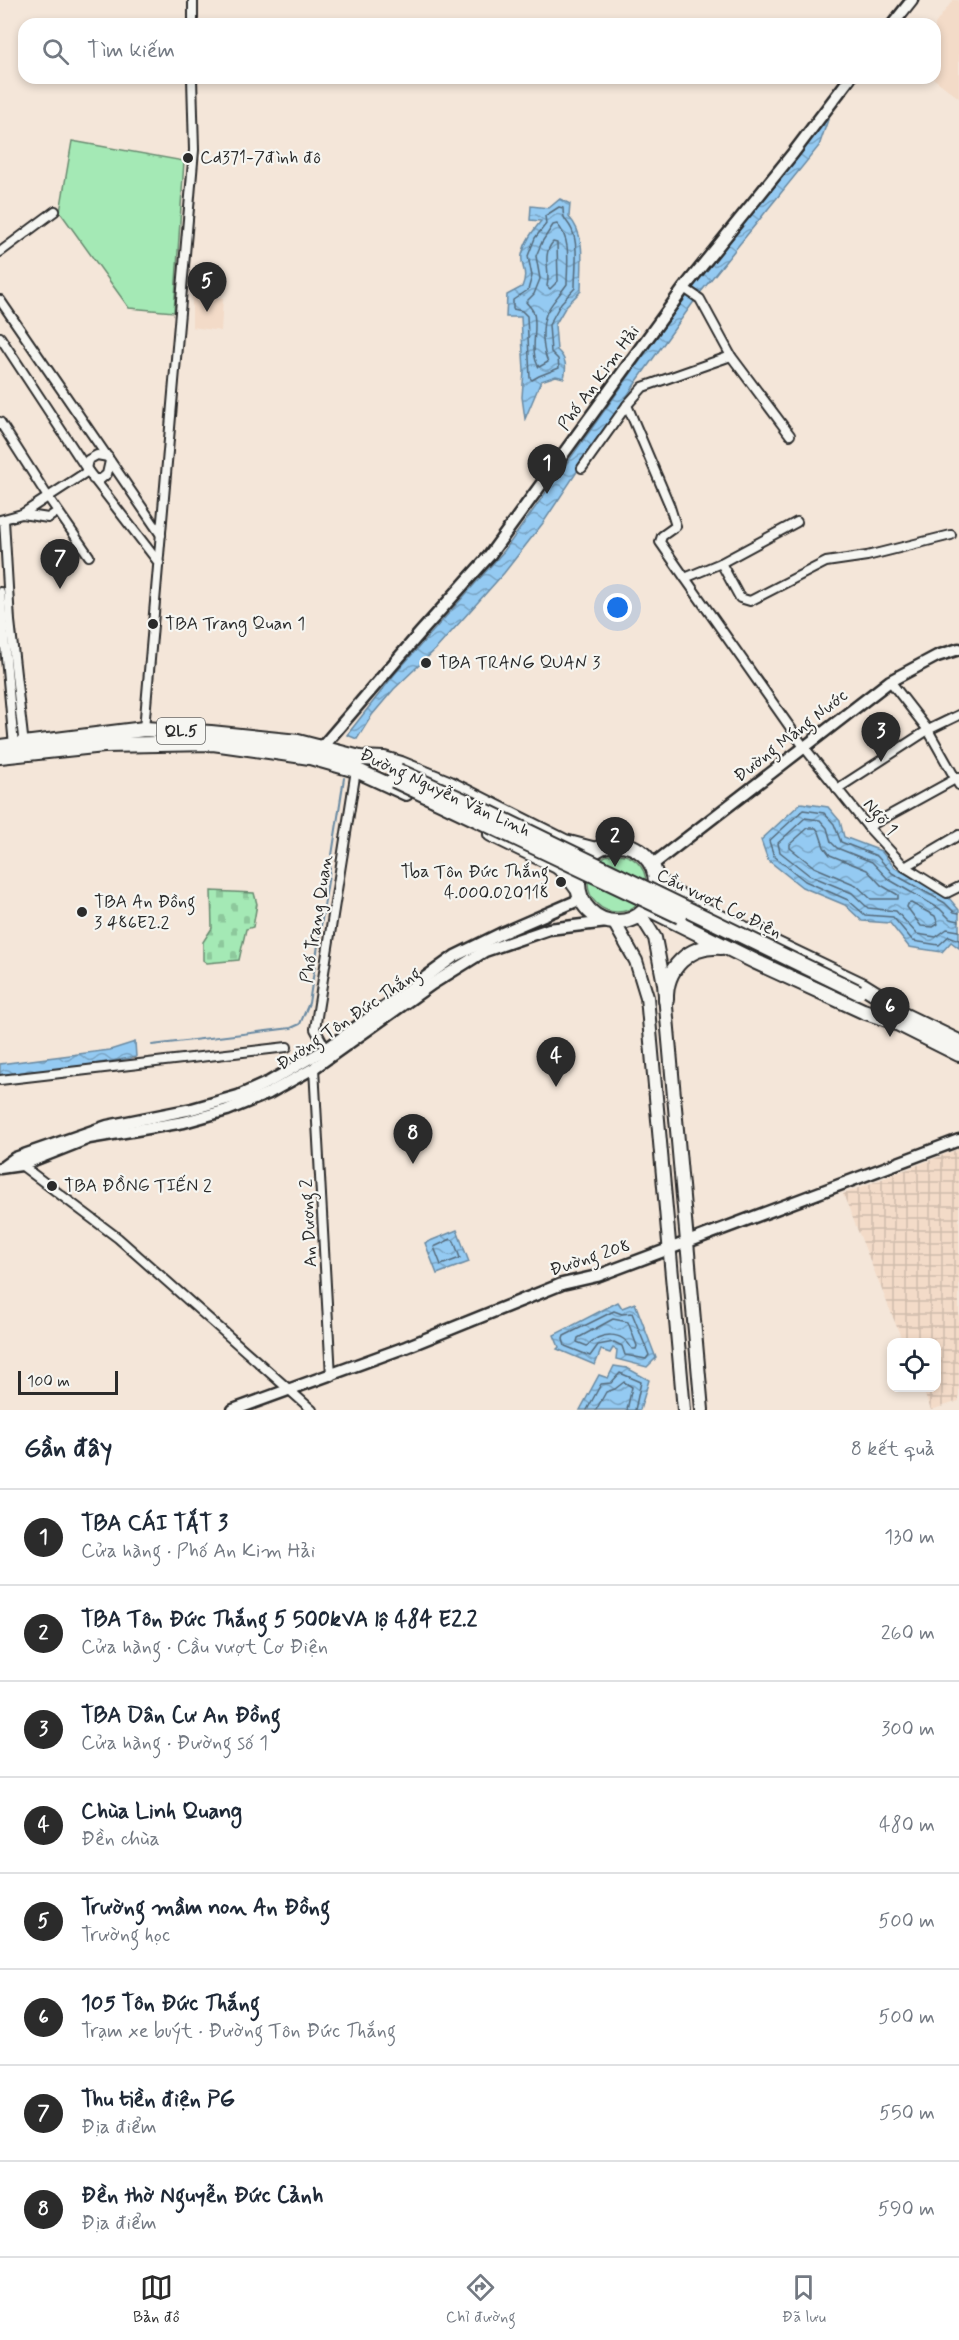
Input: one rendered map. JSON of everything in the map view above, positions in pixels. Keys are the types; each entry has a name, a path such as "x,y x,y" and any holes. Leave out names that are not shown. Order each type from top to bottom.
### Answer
{"highway":[{"name":"Đường Nguyễn Văn Linh","path":"0,756 16,749 144,729 253,736 322,747 552,863 566,873 579,893"},
{"name":"Đường Nguyễn Văn Linh","path":"16,749 213,743 358,764 384,759 448,783 565,842 596,850"},
{"name":"Cầu vượt Cơ Điện","path":"358,764 473,805 895,1016"},
{"path":"654,872 655,892 644,911 628,921 611,922 591,913 579,893 578,876 582,864 596,850 614,843 626,844 644,854 654,872 673,892 692,904 869,989 895,1016 959,1054"},
{"path":"644,911 863,1011 895,1016 959,1042"},
{"path":"666,1000 668,981 682,959 701,949 715,947 728,949"}],"main road":[{"path":"898,18 912,0"},
{"name":"Phố An Kim Hải","path":"322,747 489,556 686,289 845,84"},
{"name":"Đường Máng Nước","path":"654,872 804,747 890,681 937,656 959,649"},
{"name":"Đường Tôn Đức Thắng","path":"2,1167 15,1158 106,1126 192,1109 238,1095 288,1071 326,1048 455,956 555,908 579,893"},
{"path":"644,911 655,938 666,1000 702,1410"},
{"path":"611,922 636,961 643,978 684,1410"},
{"name":"Đường Tôn Đức Thắng","path":"2,1167 21,1165 89,1138 184,1122 226,1110 269,1093 314,1068 432,984 486,951 549,929 611,922"},
{"path":"650,1035 658,1025 665,1028 668,1033"},
{"name":"Đường 208","path":"233,1410 331,1376 562,1284 597,1276 959,1140"}],"street":[{"path":"193,0 193,18"},
{"path":"144,729 194,150 192,84"},
{"path":"0,252 55,212"},
{"path":"686,289 698,298 731,356 790,435"},
{"path":"0,300 161,535"},
{"path":"0,337 93,479 159,563"},
{"path":"582,468 627,405 643,387 731,356"},
{"name":"Ngõ 1","path":"627,405 676,526 662,536 660,542 804,747 868,826 905,867 947,893 959,887"},
{"path":"0,422 57,512 89,556"},
{"path":"16,749 10,621 2,520 22,514 87,470 88,460 97,455 109,459"},
{"path":"93,479 101,479 107,474 109,459"},
{"path":"22,514 48,518 57,512"},
{"path":"685,578 721,563 797,522"},
{"path":"721,563 740,598 750,601 826,562 867,556 951,535"},
{"path":"0,592 16,749"},
{"path":"868,826 958,780 928,730 890,681"},
{"path":"837,789 928,730 959,715"},
{"name":"Phố Trang Quan","path":"326,1048 315,1029 358,764"},
{"path":"905,867 959,835"},
{"path":"0,1080 287,1047"},
{"path":"314,1068 326,1048"},
{"name":"An Dương 2","path":"314,1068 331,1376"},
{"path":"21,1165 118,1238 312,1410"}],"shaded area":[{"path":"953,0 959,0 959,98 941,84 940,18"},
{"path":"192,294 223,298 221,331 192,327"},
{"path":"959,1149 959,1401 931,1410 924,1392 941,1392 941,1338 901,1338 843,1194"}],"green space":[{"path":"72,141 184,161 174,312 129,308 60,212"},
{"path":"617,854 633,859 641,867 646,883 641,899 633,907 617,912 601,907 593,899 588,883 593,867 601,859"},
{"path":"211,891 254,893 257,904 253,927 246,929 239,960 207,963 203,960 203,942 212,928"}],"water":[{"path":"833,105 819,146 700,293 637,381 543,523 504,573 436,649 394,689 372,715 357,739 347,735 394,675 504,551 687,295"},
{"path":"560,199 570,204 569,217 575,225 581,242 581,291 566,306 555,325 557,350 565,362 564,378 556,376 541,381 525,419 522,397 524,371 521,317 506,317 507,295 522,287 525,277 523,250 541,221 530,220 531,206 549,208"},
{"path":"801,803 828,807 840,821 844,837 881,851 895,868 949,898 959,910 959,948 951,942 942,952 909,947 890,923 862,921 845,905 802,887 768,860 761,840"},
{"path":"135,1042 136,1057 82,1066 0,1075 0,1064 110,1050"},
{"path":"457,1230 469,1262 437,1274 425,1243"},
{"path":"618,1302 622,1308 635,1303 656,1358 647,1367 616,1359 617,1350 613,1348 610,1353 601,1350 595,1365 557,1349 559,1347 554,1335"},
{"path":"614,1366 627,1368 649,1380 640,1410 580,1410 599,1375 608,1378"}],"waterway":[{"path":"152,1045 291,1028 300,1024 309,1003 344,778"}],"place":[{"name":"Cd371-7đình đô","path":"188,158"},
{"name":"Trường mầm non An Đồng","path":"207,312"},
{"name":"TBA CÁI TẮT 3","path":"547,494"},
{"name":"Thu tiền điện PG","path":"60,589"},
{"name":"TBA Trang Quan 1","path":"153,624"},
{"name":"TBA TRANG QUAN 3","path":"426,663"},
{"name":"TBA Dân Cư An Đồng","path":"881,762"},
{"name":"TBA Tôn Đức Thắng 5 500kVA lộ 484 E2.2","path":"615,867"},
{"name":"Tba Tôn Đức Thắng 4.000.020118","path":"561,882"},
{"name":"TBA An Đồng 3 486E2.2","path":"82,912"},
{"name":"105 Tôn Đức Thắng","path":"890,1037"},
{"name":"Chùa Linh Quang","path":"556,1087"},
{"name":"Đền thờ Nguyễn Đức Cảnh","path":"413,1164"},
{"name":"TBA ĐỒNG TIẾN 2","path":"52,1186"}]}
